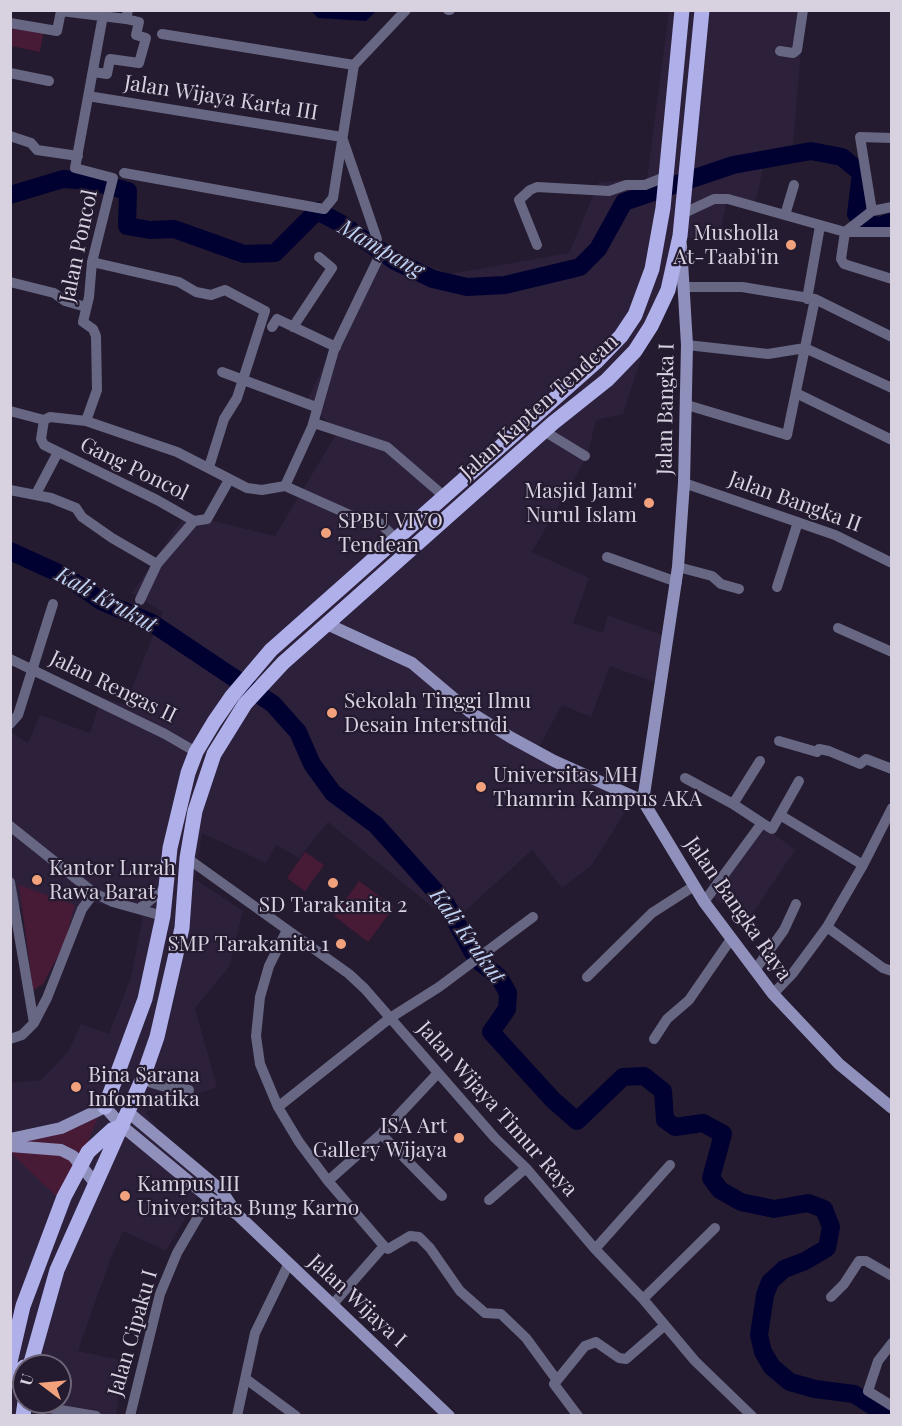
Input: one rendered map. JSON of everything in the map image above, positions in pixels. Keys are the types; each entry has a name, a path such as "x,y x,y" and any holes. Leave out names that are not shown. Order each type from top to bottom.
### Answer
{"main road":[{"name":"Jalan Kapten Tendean","path":"238,700 251,672 279,643 596,362 621,336 635,315 652,268 663,208 682,10"},
{"name":"Jalan Kapten Tendean","path":"238,700 264,682 544,431 617,370 639,345 662,306 680,236 685,166 702,10"},
{"path":"105,1107 144,1004 163,916 164,889 178,810 196,752 238,700"},
{"path":"31,1354 57,1270 142,1080 169,991 182,928 187,858 195,811 205,778 238,700"},
{"path":"10,1362 23,1306 39,1260 81,1164 99,1140 125,1119"},
{"path":"39,1260 38,1278 45,1309"}],"street":[{"path":"104,13 87,92 77,170 115,181 324,209 333,198 354,65 406,10"},
{"path":"780,51 793,53 797,50 803,10"},
{"path":"10,22 57,31 61,11 127,15 139,22 136,35 146,38 139,63 110,59 107,74 93,72"},
{"path":"162,34 354,65"},
{"path":"10,73 49,81"},
{"name":"Jalan Wijaya Karta III","path":"87,92 342,137"},
{"path":"10,136 31,143 37,150 78,156"},
{"path":"342,137 377,239"},
{"path":"872,211 860,137 891,138"},
{"name":"Jalan Poncol","path":"86,421 97,390 96,336 93,329 83,322 92,262 115,181"},
{"path":"537,245 519,200 530,190 537,187 609,191 626,185 645,185 665,181"},
{"path":"785,215 794,185"},
{"path":"682,210 714,199 728,199 845,232 891,232"},
{"path":"891,207 872,211 845,232 841,260 844,264 891,279"},
{"path":"687,405 787,435 805,348 820,226"},
{"name":"Jalan Bangka I","path":"643,801 677,582 684,483 687,345 680,236"},
{"path":"293,327 332,268 319,256"},
{"path":"285,486 314,423 316,407 336,347 379,257"},
{"path":"92,262 179,282 196,292 211,295 225,291 265,311 237,398 224,419 209,467"},
{"path":"10,282 54,293 65,301 86,307"},
{"path":"685,287 742,287 811,299 891,336"},
{"path":"272,327 276,319 336,347"},
{"path":"687,345 768,354 805,348 891,388"},
{"path":"222,372 316,407"},
{"path":"796,393 891,440"},
{"path":"10,411 44,420 50,417 86,421 177,452 209,467 229,480 255,489 285,486 350,515 380,523 396,539"},
{"name":"Gang Poncol","path":"44,420 42,443 57,454 194,520"},
{"path":"314,423 387,447 445,496"},
{"path":"544,431 585,456"},
{"name":"Gang Poncol","path":"36,494 57,454"},
{"path":"140,600 157,564 194,520 207,519 229,480"},
{"name":"Jalan Bangka II","path":"684,483 855,543 891,563"},
{"path":"10,490 36,494 76,508 82,517 112,538 157,564"},
{"path":"777,587 798,522"},
{"path":"607,557 677,582"},
{"path":"678,567 712,576 721,584 739,589"},
{"path":"10,724 18,715 53,604"},
{"path":"327,624 412,663 470,712 510,737 554,761 643,801"},
{"path":"838,628 891,652"},
{"name":"Jalan Rengas II","path":"10,659 165,734 196,752"},
{"path":"779,741 805,750 829,751 860,764 866,759 891,769"},
{"path":"733,804 760,761"},
{"path":"685,777 772,829 798,781"},
{"name":"Jalan Bangka Raya","path":"643,801 704,902 773,994 839,1064 891,1108"},
{"path":"773,994 793,973 826,927 887,826 891,808"},
{"path":"780,815 863,865"},
{"path":"704,902 762,823"},
{"path":"10,826 94,893 113,902 163,916"},
{"name":"Jalan Wijaya Timur Raya","path":"187,858 349,974 495,1138 526,1168 713,1381 752,1416"},
{"path":"10,882 34,1023"},
{"path":"587,977 652,913 694,886"},
{"path":"139,909 164,889"},
{"path":"10,1039 22,1035 34,1023 47,998 82,909 94,893"},
{"path":"754,970 784,930 796,904"},
{"path":"278,1107 390,1018 473,963 533,917"},
{"path":"826,927 883,968 891,971"},
{"path":"287,930 269,966 260,997 256,1036 266,1083 278,1107 328,1181 384,1246 388,1249 410,1236 419,1237 430,1248 460,1291 485,1313 501,1314 526,1338 556,1379"},
{"path":"654,1039 667,1019 689,1000 731,939"},
{"path":"328,1181 381,1134 438,1073"},
{"path":"142,1080 189,1090"},
{"path":"10,1139 61,1128 105,1107"},
{"name":"Jalan Wijaya I","path":"105,1107 125,1119 221,1190 237,1214 450,1416"},
{"name":"Jalan Wijaya I","path":"125,1119 209,1198 237,1214"},
{"path":"381,1134 442,1196"},
{"path":"10,1146 53,1148 66,1152 81,1164 95,1183"},
{"path":"595,1249 670,1165"},
{"path":"489,1200 526,1168"},
{"name":"Jalan Cipaku I","path":"130,1416 160,1294 177,1253 209,1198"},
{"path":"643,1299 716,1228"},
{"path":"333,1304 384,1246"},
{"path":"831,1297 844,1284 860,1261 891,1276"},
{"path":"237,1416 255,1333 289,1263"},
{"path":"578,1416 554,1384 589,1343 596,1342 619,1358 626,1359 664,1326"},
{"path":"891,1343 878,1361 868,1391 891,1406"},
{"path":"246,1379 296,1416"},
{"path":"72,1413 96,1416"}],"shaded area":[{"path":"311,11 376,11 366,21 318,18"},
{"path":"669,11 804,11 793,147 764,163 754,210 726,204 719,239 685,238 668,308 641,346 640,362 623,414 596,420 587,457 532,552 589,578 573,623 603,633 608,615 664,636 654,682 610,666 591,717 562,705 539,747 632,790 627,809 591,866 562,888 532,850 452,923 328,822 299,858 276,845 266,863 202,833 195,879 243,911 229,967 195,1008 217,1087 146,1112 160,1133 210,1175 166,1251 123,1231 109,1263 78,1351 125,1361 116,1415 11,1415 11,1083 41,1080 68,1052 81,1024 109,1034 131,977 143,916 93,902 69,923 11,904 11,732 28,743 40,715 90,733 102,697 125,705 163,612 132,593 186,514 275,536 338,431 306,403 379,247 450,274 569,253 599,182 647,179"},
{"path":"10,23 44,30 40,52 11,46"},
{"path":"763,826 795,850 749,919 713,898"},
{"path":"305,852 324,865 305,891 287,878"},
{"path":"359,881 394,907 368,942 334,916"},
{"path":"19,885 75,905 64,945 43,984 33,990"},
{"path":"98,1118 62,1202 11,1153 10,1147 17,1139"}],"waterway":[{"name":"Mampang","path":"10,195 63,179 90,181 128,191 127,226 150,230 174,229 244,254 275,253 317,211 340,223 395,261 433,279 467,287 505,285 580,267 598,249 624,202 733,165 811,151 842,157 861,173 856,214 864,224 881,226 892,221"},
{"name":"Kali Krukut","path":"10,551 67,577 101,601 152,623 273,704 298,732 312,764 333,793 376,825 445,902 472,951 481,963 499,977 508,993 507,1009 491,1032 553,1100 577,1121 623,1077 644,1076 663,1091 665,1120 675,1127 703,1123 723,1134 711,1178 720,1190 741,1202 774,1209 808,1203 824,1209 831,1227 827,1248 805,1261 784,1269 770,1282 765,1295 759,1335 763,1352 772,1367 790,1382 815,1389 854,1394 888,1416"}],"place":[{"name":"Musholla At-Taabi'in","path":"791,245"},
{"name":"Masjid Jami' Nurul Islam","path":"649,503"},
{"name":"SPBU VIVO Tendean","path":"326,533"},
{"name":"Sekolah Tinggi Ilmu Desain Interstudi","path":"332,713"},
{"name":"Universitas MH Thamrin Kampus AKA","path":"481,787"},
{"name":"Kantor Lurah Rawa Barat","path":"37,880"},
{"name":"SD Tarakanita 2","path":"333,883"},
{"name":"SMP Tarakanita 1","path":"341,944"},
{"name":"Bina Sarana Informatika","path":"76,1087"},
{"name":"ISA Art Gallery Wijaya","path":"459,1138"},
{"name":"Kampus III Universitas Bung Karno","path":"125,1196"}]}
